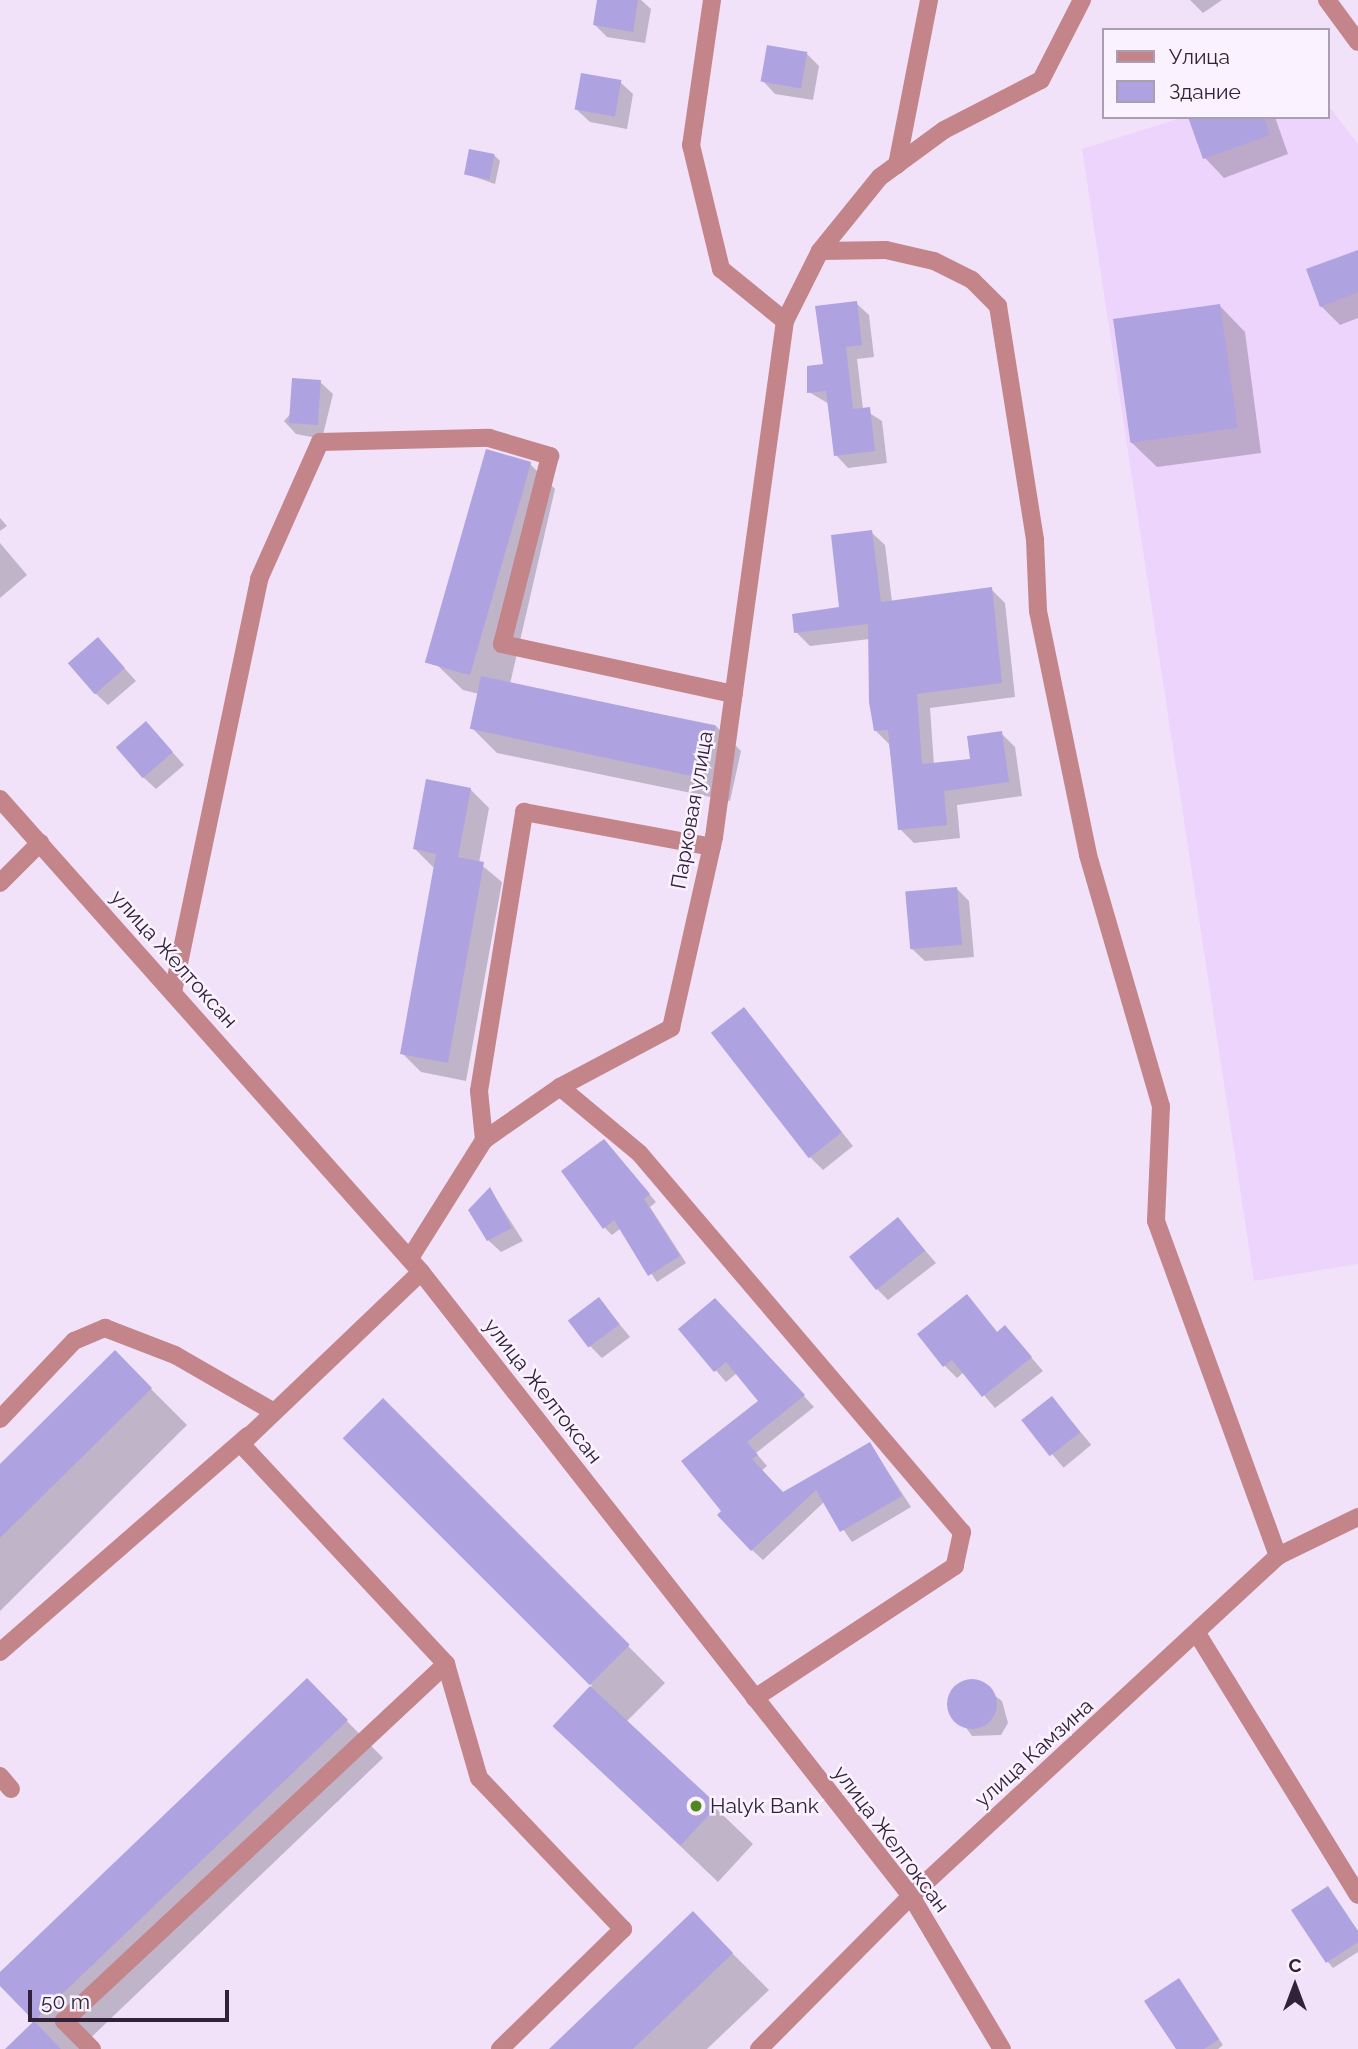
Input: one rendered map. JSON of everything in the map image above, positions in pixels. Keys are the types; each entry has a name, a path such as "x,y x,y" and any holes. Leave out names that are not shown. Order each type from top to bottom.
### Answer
{"street":[{"path":"712,0 691,145 721,269 785,321"},
{"path":"897,165 929,0"},
{"name":"Парковая улица","path":"0,1652 259,1427 415,1265 484,1140 560,1087 671,1028 712,847 785,321 820,251 897,165 944,130 1041,80 1082,0"},
{"path":"1326,0 1358,42"},
{"path":"820,251 886,250 934,261 972,280 998,306 1035,540 1038,611 1088,855 1161,1106 1156,1221 1278,1556"},
{"path":"173,992 259,579 320,442 489,438 550,456 502,644 734,694"},
{"name":"улица Желтоксан","path":"0,799 415,1265 911,1896 1002,2049"},
{"path":"484,1140 479,1091 524,812 712,847"},
{"path":"0,884 40,843"},
{"path":"560,1087 640,1154 962,1532 955,1566 755,1698"},
{"path":"0,1419 74,1341 105,1328 174,1355 274,1412"},
{"path":"259,1427 241,1444 446,1664 479,1778 623,1929 500,2049"},
{"name":"улица Камзина","path":"759,2049 911,1896 1198,1635 1278,1556 1358,1517"},
{"path":"1198,1635 1358,1895"},
{"path":"92,2049 64,2021 446,1664"}],"shaded area":[{"path":"1330,108 1358,144 1358,1264 1254,1281 1082,149 1178,119 1330,119"}],"building":[{"path":"597,0 638,0 633,32 593,25"},
{"path":"767,45 807,52 801,89 761,81"},
{"path":"581,73 621,80 615,117 575,109"},
{"path":"1189,119 1265,119 1270,135 1203,159"},
{"path":"469,149 495,154 490,179 464,175"},
{"path":"1358,250 1358,292 1320,307 1306,269"},
{"path":"857,301 862,345 846,347 853,409 870,407 875,451 834,456 826,391 807,393 807,366 823,364 815,306"},
{"path":"1220,304 1237,428 1130,443 1113,319"},
{"path":"292,378 321,380 318,425 289,423"},
{"path":"486,449 531,462 470,675 425,662"},
{"path":"872,530 881,602 992,587 1002,683 917,694 922,764 970,759 967,736 1002,731 1009,782 944,791 947,825 898,830 888,730 874,731 869,702 868,624 794,633 792,614 839,607 831,535"},
{"path":"98,637 125,668 95,694 68,663"},
{"path":"481,676 716,726 705,779 470,729"},
{"path":"146,721 173,752 143,778 116,747"},
{"path":"426,779 471,788 458,857 484,862 448,1063 400,1054 436,854 413,849"},
{"path":"957,887 962,945 910,949 905,892"},
{"path":"744,1007 842,1132 809,1158 711,1033"},
{"path":"604,1139 650,1194 644,1199 680,1256 648,1276 614,1220 603,1229 561,1171"},
{"path":"490,1187 512,1228 487,1241 468,1210"},
{"path":"898,1217 925,1250 876,1290 849,1257"},
{"path":"967,1294 997,1332 1005,1325 1032,1357 982,1397 952,1360 943,1367 917,1334"},
{"path":"599,1297 619,1324 588,1348 568,1320"},
{"path":"715,1298 805,1395 747,1442 758,1455 752,1459 783,1492 870,1442 902,1496 840,1532 816,1490 751,1551 717,1515 721,1511 681,1461 758,1401 726,1362 714,1372 678,1329"},
{"path":"115,1350 152,1388 0,1538 0,1464"},
{"path":"1052,1396 1080,1432 1050,1456 1021,1420"},
{"path":"383,1398 630,1645 589,1685 343,1438"},
{"path":"307,1678 348,1720 34,2021 0,1986 0,1972"},
{"path":"972,1679 989,1687 997,1704 989,1721 972,1729 955,1721 947,1704 955,1687"},
{"path":"590,1686 718,1805 680,1846 552,1726"},
{"path":"1328,1886 1358,1931 1358,1942 1326,1963 1291,1910"},
{"path":"693,1911 733,1953 633,2049 549,2049"},
{"path":"1179,1978 1219,2039 1204,2049 1176,2049 1144,2001"},
{"path":"34,2021 61,2049 5,2049"}],"place":[{"name":"Halyk Bank","path":"696,1806"}]}
